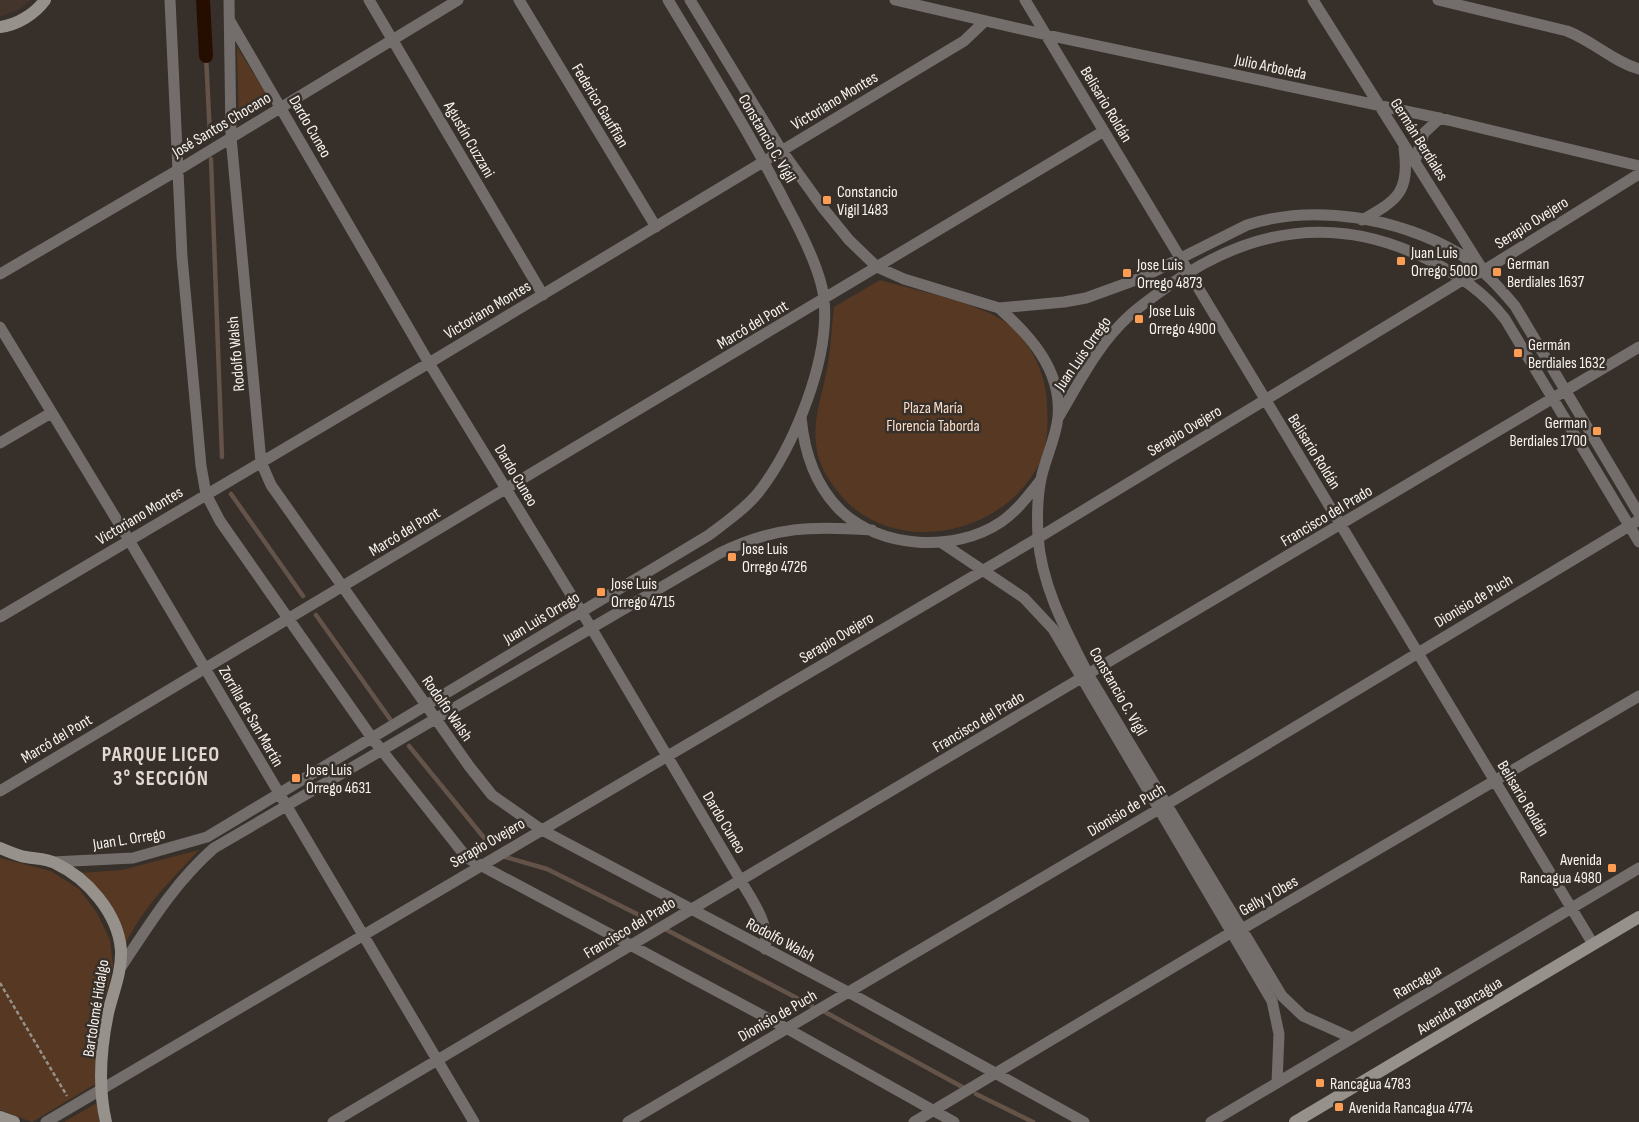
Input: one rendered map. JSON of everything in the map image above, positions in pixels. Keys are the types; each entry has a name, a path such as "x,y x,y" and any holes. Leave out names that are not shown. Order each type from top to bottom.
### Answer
{"street":[{"path":"0,27 19,21 32,14 45,0"},
{"path":"170,0 182,257 201,466 206,494 220,522 381,751 458,849 480,865 786,1028 954,1122"},
{"name":"Rodolfo Walsh","path":"228,0 231,137 261,462 271,485 426,706 492,795 542,830 848,992 1084,1122"},
{"name":"Agustín Cuzzani","path":"369,0 543,295"},
{"name":"José Santos Chocano","path":"0,274 178,170 458,0"},
{"name":"Federico Gauffian","path":"519,0 656,227"},
{"name":"Constancio C. Vigil","path":"668,0 764,160 802,234 824,300"},
{"name":"Constancio C. Vigil","path":"690,0 782,150 844,234 876,267"},
{"name":"Julio Arboleda","path":"895,0 1047,35 1440,118 1639,166"},
{"name":"Belisario Roldán","path":"1025,0 1593,944"},
{"name":"Germán Berdiales","path":"1313,0 1483,271 1490,300"},
{"path":"1438,0 1580,36 1622,64 1639,69"},
{"name":"Dardo Cuneo","path":"229,20 430,363 592,629 741,881 762,918 768,935 765,949"},
{"name":"Victoriano Montes","path":"0,617 430,363 964,41 985,21"},
{"path":"1415,162 1424,134 1440,118"},
{"path":"824,300 1104,131"},
{"path":"1362,220 1393,202 1400,193 1405,172 1403,144"},
{"name":"Serapio Ovejero","path":"46,1122 1038,538 1464,279 1483,271 1639,174"},
{"name":"Juan Luis Orrego","path":"876,267 938,291 999,308 1086,298 1133,281 1246,225 1261,220 1304,214 1362,220 1397,227 1427,237 1460,254 1483,271 1515,306 1567,391"},
{"name":"Juan Luis Orrego","path":"1058,418 1113,332 1149,300 1188,272 1228,251 1256,240 1283,233 1319,231 1396,245 1464,279 1490,300 1505,318 1554,399"},
{"name":"Juan Luis Orrego","path":"207,837 581,613 709,535 733,517 756,494 770,475 801,417 820,357 824,300"},
{"name":"Marcó del Pont","path":"0,791 824,300"},
{"name":"Constancio C. Vigil","path":"999,308 1026,332 1040,351 1054,384 1058,418 1041,480 1037,512 1038,538 1041,560 1053,598 1085,676"},
{"name":"Zorrilla de San Martín","path":"0,327 129,540 474,1122"},
{"name":"Francisco del Prado","path":"333,1122 1639,348"},
{"path":"1567,391 1639,514"},
{"path":"1554,399 1634,523 1639,542"},
{"path":"0,443 51,413"},
{"path":"801,417 803,441 810,464 823,488 840,510 872,530 899,540 942,543 976,534 1000,523 1020,507 1041,480"},
{"name":"Dionisio de Puch","path":"628,1122 1163,806 1634,523"},
{"path":"120,967 162,905 198,862 214,848 720,553 761,535 792,528 872,530"},
{"name":"Constancio C. Vigil","path":"942,543 1024,598 1053,629 1085,676 1237,930 1282,996 1290,1006 1303,1016 1352,1038"},
{"name":"Gelly y Obes","path":"914,1122 1237,930 1639,696"},
{"name":"Juan L. Orrego","path":"53,862 133,858 207,837"},
{"name":"Bartolomé Hidalgo","path":"0,848 21,856 53,862 85,884 108,912 121,948 120,967 103,1042 102,1089 106,1122"},
{"name":"Rancagua","path":"1211,1122 1639,868"},
{"name":"Avenida Rancagua","path":"1295,1122 1639,917"},
{"name":"Constancio C. Vigil","path":"1237,930 1272,1001 1277,1017 1279,1034 1276,1083"},
{"path":"0,1117 14,1122"}],"path":[{"path":"0,983 73,1106"}],"shaded area":[{"path":"0,0 31,0 20,9 0,17"}],"green space":[{"path":"237,47 271,102 239,123"},
{"name":"Plaza María Florencia Taborda","path":"880,280 964,303 996,316 1017,332 1031,351 1041,372 1046,395 1047,435 1040,462 1023,488 1001,508 974,522 945,530 916,532 887,526 860,513 838,492 821,465 815,431 828,363 834,307"},
{"path":"199,850 149,906 125,945 80,873 122,870"},
{"path":"0,858 51,871 79,889 97,913 110,940 113,966 96,1036 95,1084 32,1122 0,1110"},
{"path":"97,1103 99,1122 64,1122"}],"waterway":[{"path":"203,0 206,56"},
{"path":"206,56 210,136"},
{"path":"211,159 222,457"},
{"path":"231,494 303,596"},
{"path":"316,615 390,719"},
{"path":"409,746 490,845"},
{"path":"502,856 547,869 645,918"},
{"path":"663,928 812,1006"},
{"path":"825,1012 966,1089"},
{"path":"976,1094 1033,1122"}],"place":[{"name":"Constancio Vigil 1483","path":"827,200"},
{"name":"Juan Luis Orrego 5000","path":"1401,261"},
{"name":"German Berdiales 1637","path":"1497,272"},
{"name":"Jose Luis Orrego 4873","path":"1127,273"},
{"name":"Jose Luis Orrego 4900","path":"1139,319"},
{"name":"Germán Berdiales 1632","path":"1518,353"},
{"name":"German Berdiales 1700","path":"1597,431"},
{"name":"Jose Luis Orrego 4726","path":"732,557"},
{"name":"Jose Luis Orrego 4715","path":"601,592"},
{"name":"Jose Luis Orrego 4631","path":"296,778"},
{"name":"Avenida Rancagua 4980","path":"1612,868"},
{"name":"Rancagua 4783","path":"1320,1083"},
{"name":"Avenida Rancagua 4774","path":"1339,1107"}],"district":[{"name":"PARQUE LICEO 3° SECCIÓN","path":"161,766"}]}
